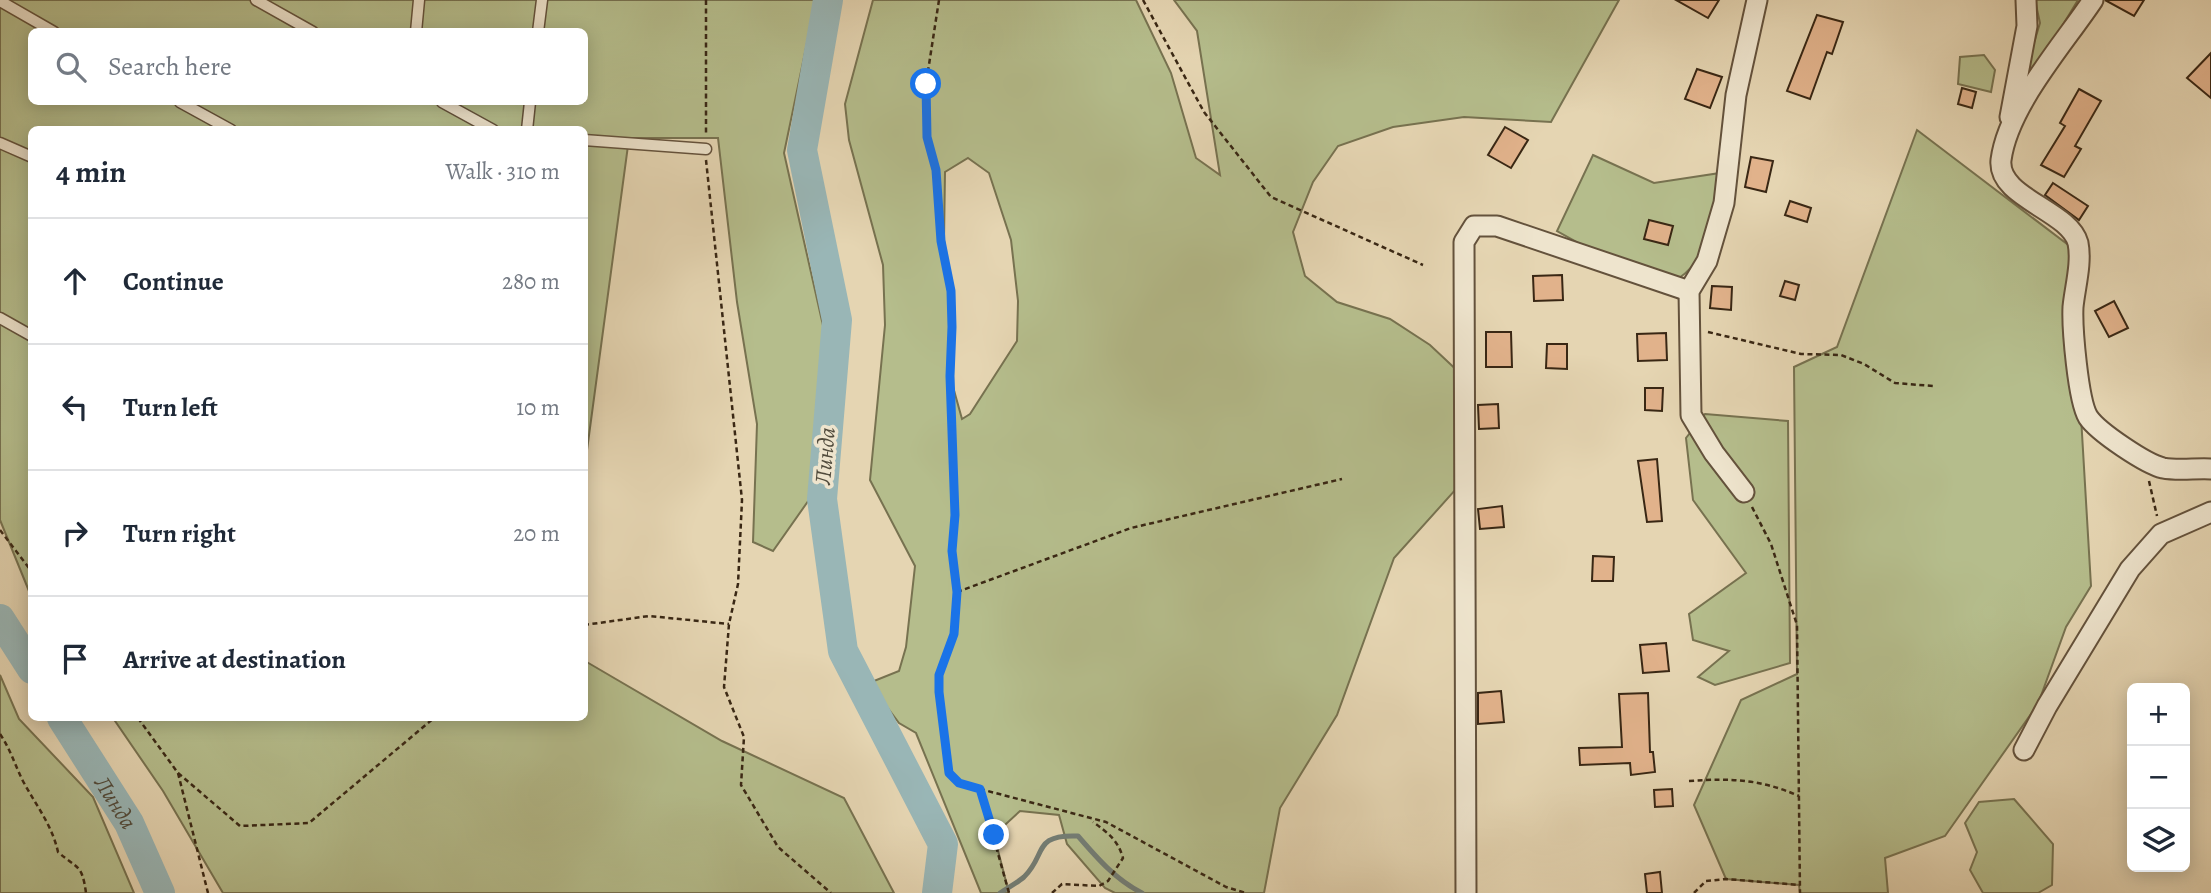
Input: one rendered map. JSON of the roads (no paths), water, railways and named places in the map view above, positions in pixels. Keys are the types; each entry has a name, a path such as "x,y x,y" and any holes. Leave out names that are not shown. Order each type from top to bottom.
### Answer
{"street":[{"path":"1744,492 1714,453 1691,415 1689,291 1707,261 1724,203 1736,94 1757,0"},
{"path":"2026,0 2027,26 2000,164 2012,187 2060,221 2077,240 2079,253 2073,310 2076,360 2088,417 2111,438 2162,468 2211,469"},
{"path":"2007,132 2026,98 2093,0"},
{"path":"1466,893 1464,242 1474,226 1497,226 1689,291"},
{"path":"2024,750 2047,706 2130,569 2161,534 2211,512"}],"lane":[{"path":"256,0 306,28"},
{"path":"416,28 419,0"},
{"path":"538,28 542,0"},
{"path":"0,1 47,28"},
{"path":"185,105 224,126"},
{"path":"447,105 486,126"},
{"path":"527,126 530,105"},
{"path":"588,140 706,149"},
{"path":"0,142 28,155"},
{"path":"0,318 28,334"}],"waterway":[{"name":"Линда","path":"828,0 802,150 837,320 822,499 843,651 943,844 937,893"},
{"name":"Линда","path":"0,619 28,663"},
{"name":"Линда","path":"64,721 129,823 160,893"},
{"path":"1000,893 1024,877 1047,842 1063,836 1078,836 1115,875 1142,893"}]}
